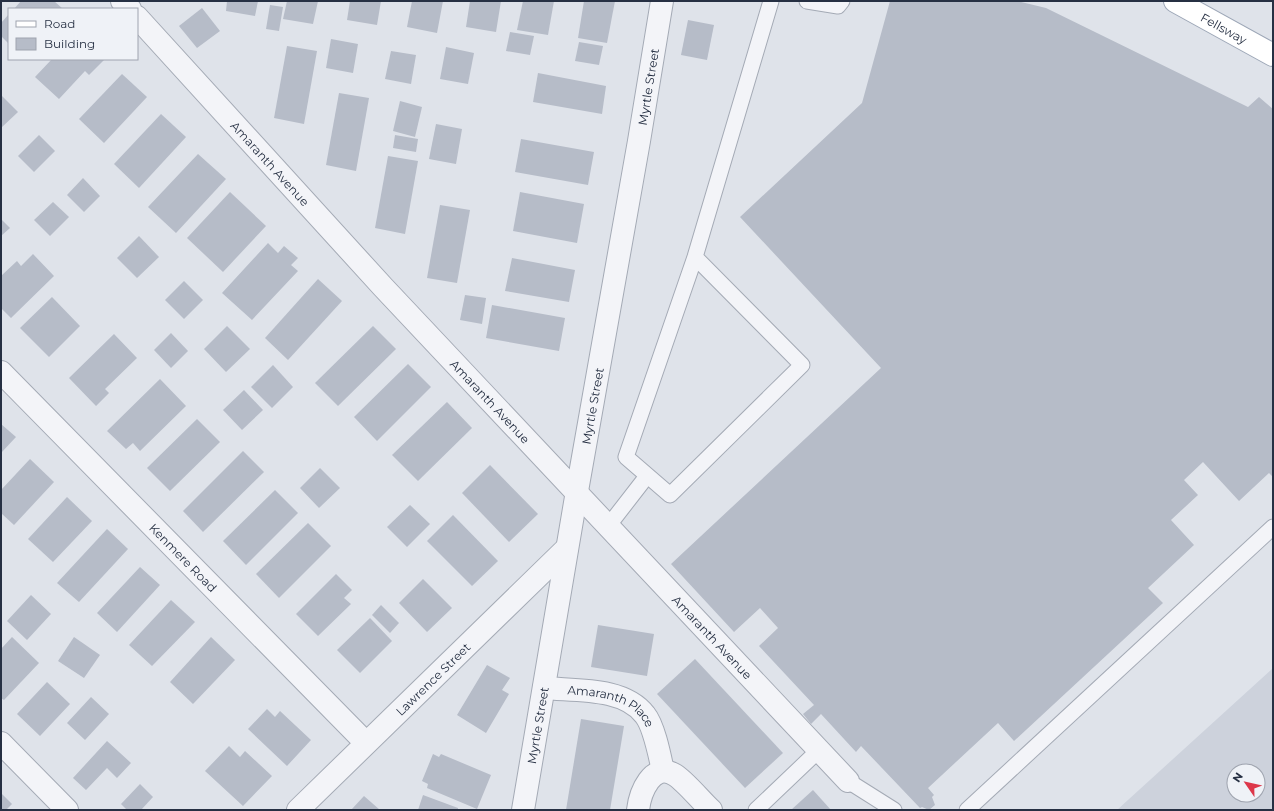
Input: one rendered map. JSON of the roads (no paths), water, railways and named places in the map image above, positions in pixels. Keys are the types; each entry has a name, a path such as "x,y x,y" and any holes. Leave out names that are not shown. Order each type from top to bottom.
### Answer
{"main road":[{"name":"Fellsway","path":"1175,1 1273,55"}],"street":[{"name":"Myrtle Street","path":"524,810 567,548 639,141 662,1"},
{"name":"Amaranth Avenue","path":"138,18 378,281 848,781"},
{"name":"Kenmere Road","path":"1,372 366,743"},
{"name":"Lawrence Street","path":"298,810 567,548"},
{"name":"Amaranth Place","path":"544,688 605,694 632,702 646,716 657,747 663,771"},
{"path":"1,743 67,810"},
{"path":"638,810 639,798 646,783 654,774 663,771 675,775 710,810"}],"lane":[{"path":"695,257 802,365 670,495 626,457 695,257 772,1"},
{"path":"807,1 838,6 842,1"},
{"path":"609,525 647,476"},
{"path":"967,810 1273,527"},
{"path":"756,810 819,750"},
{"path":"848,781 894,810"}]}
